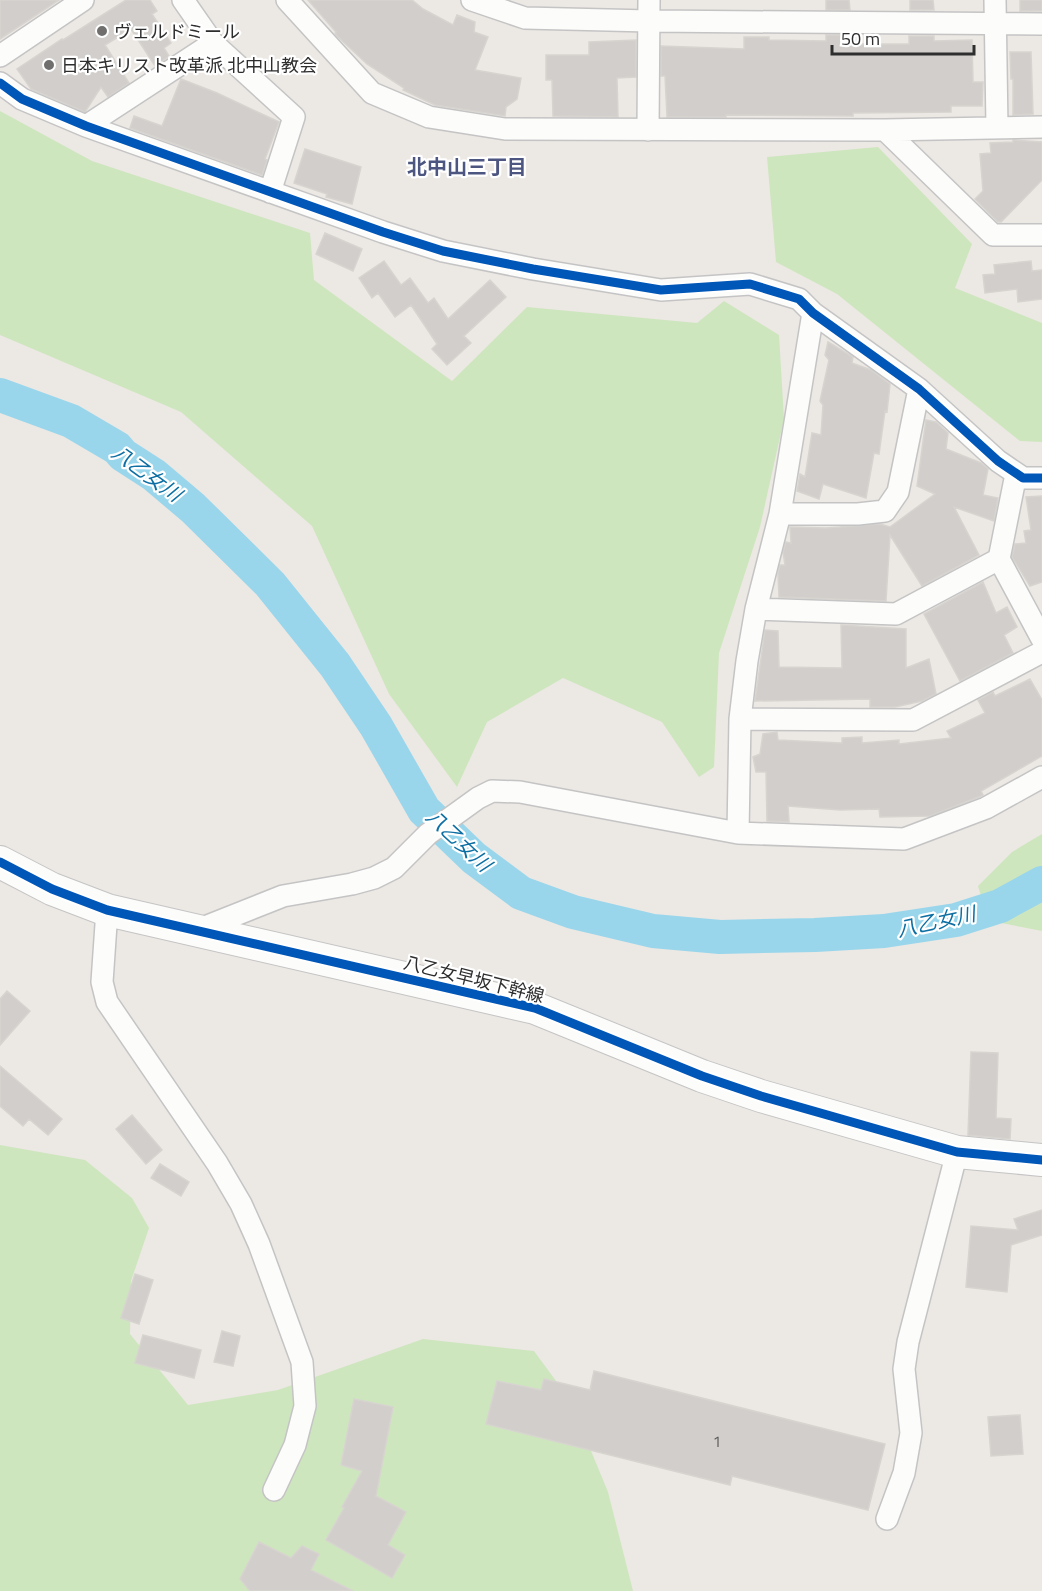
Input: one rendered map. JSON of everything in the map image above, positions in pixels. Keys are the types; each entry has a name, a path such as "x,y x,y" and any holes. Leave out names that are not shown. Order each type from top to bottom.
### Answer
{"street":[{"path":"0,56 83,0"},
{"path":"183,0 213,43 294,117 270,192"},
{"path":"287,0 372,93 429,117 506,129 885,130 1042,127"},
{"path":"472,0 525,18 1042,24"},
{"path":"648,130 649,0"},
{"path":"995,0 997,127"},
{"path":"86,126 213,43"},
{"path":"0,83 22,99 86,126 383,232 443,251 661,290 750,284 799,299 813,313 919,389 998,461 1023,478 1042,478"},
{"path":"885,130 993,235 1042,235"},
{"path":"738,833 740,719 756,609 780,514 813,313"},
{"path":"780,514 858,514 885,511 898,492 919,389"},
{"path":"1016,474 999,559 1042,639"},
{"path":"756,609 896,614 999,559"},
{"path":"740,719 914,720 1042,652"},
{"path":"195,931 283,896 374,878 394,868 428,834 478,798 492,791 520,792 738,833 904,838 986,808 1042,777"},
{"name":"八乙女早坂下幹線","path":"0,862 52,889 107,910 535,1008 702,1076 751,1093 957,1152 1042,1160"},
{"path":"107,910 102,982 107,1002 217,1163 241,1204 259,1244 302,1362 305,1406 295,1445 274,1490"},
{"path":"887,1519 904,1473 911,1433 904,1369 908,1342 957,1152"}],"green space":[{"path":"0,111 92,161 310,233 314,280 452,381 527,307 697,323 724,301 779,335 784,419 760,527 719,653 714,767 699,777 662,722 563,678 487,722 457,787 389,694 312,526 181,412 0,335"},
{"path":"878,147 972,244 955,288 1042,323 1042,442 1020,441 837,294 776,262 767,157"},
{"path":"1042,834 1042,931 996,922 986,912 978,886 1012,852"},
{"path":"0,1145 85,1160 132,1198 149,1228 131,1281 130,1334 188,1405 278,1390 423,1339 534,1351 570,1400 608,1492 633,1591 0,1591"}],"building":[{"path":"0,0 59,0 0,39"},
{"path":"126,0 150,0 157,11 152,14 171,43 164,48 169,56 155,66 131,29 105,45 129,83 108,97 101,87 85,112 31,89 17,69"},
{"path":"308,0 412,0 423,9 453,25 457,15 475,22 474,32 488,37 475,70 521,78 517,99 506,107 505,116 435,105 403,90 404,88 367,64 337,36"},
{"path":"826,0 849,0 850,10 826,10"},
{"path":"910,0 933,0 934,10 910,10"},
{"path":"1020,0 1042,0 1042,11 1020,11"},
{"path":"826,35 850,35 850,44 909,44 909,36 934,36 934,41 972,40 973,82 983,82 982,106 951,106 951,112 853,113 853,116 667,117 665,76 661,76 661,46 744,49 744,37 826,41"},
{"path":"636,40 636,77 617,78 618,117 553,116 552,80 546,80 546,55 589,55 589,42"},
{"path":"1010,52 1031,52 1033,114 1013,115"},
{"path":"181,79 279,122 265,159 267,160 262,175 130,128 134,116 162,126"},
{"path":"1013,140 1042,142 1042,180 1001,222 998,222 975,199 983,191 980,154 991,153 990,143 1013,142"},
{"path":"305,149 361,167 352,204 326,197 327,194 294,183"},
{"path":"325,233 362,249 353,271 316,254"},
{"path":"384,261 401,285 410,278 428,303 434,298 448,319 490,280 506,297 464,336 471,343 447,365 432,349 437,344 411,305 395,317 378,293 372,298 359,278"},
{"path":"1031,261 1032,271 1042,270 1042,299 1018,302 1017,289 985,293 983,275 995,274 994,265"},
{"path":"828,342 853,357 852,363 871,370 890,384 879,454 874,453 866,498 823,484 819,499 797,491 800,474 805,477 812,433 821,435 823,405 820,401 829,360 825,355"},
{"path":"926,420 936,422 948,433 946,449 981,463 988,469 983,495 998,498 994,521 954,507 979,555 922,586 890,535 886,601 779,597 778,574 780,565 785,565 783,552 786,542 791,543 790,527 826,528 880,524 890,527 935,494 917,486"},
{"path":"1042,496 1042,582 1030,586 1012,557 1015,544 1026,543 1024,531 1031,530 1026,497"},
{"path":"983,582 996,613 1007,607 1017,627 1004,635 1013,653 960,681 924,614"},
{"path":"841,625 906,629 906,668 929,659 936,694 922,701 895,707 870,707 870,699 755,701 765,630 778,631 779,667 842,668"},
{"path":"1030,679 1042,700 1042,756 981,791 983,795 930,816 880,817 879,809 840,810 788,806 789,822 767,821 766,772 756,772 753,757 760,754 763,734 777,732 778,740 842,743 842,738 862,737 862,743 899,740 899,744 951,738 947,731 985,713 978,700 993,692 995,696"},
{"path":"7,991 30,1011 0,1045 0,999"},
{"path":"971,1052 998,1053 996,1118 1011,1119 1010,1139 968,1135"},
{"path":"0,1066 62,1119 48,1135 29,1119 23,1126 0,1106"},
{"path":"132,1115 162,1150 146,1164 116,1129"},
{"path":"160,1164 189,1182 181,1196 151,1178"},
{"path":"1042,1210 1042,1235 1011,1245 1007,1292 966,1287 971,1226 1018,1230 1014,1219"},
{"path":"135,1274 153,1280 139,1324 121,1318"},
{"path":"222,1331 240,1336 233,1366 214,1362"},
{"path":"143,1335 201,1350 194,1378 135,1363"},
{"path":"594,1371 885,1444 868,1510 732,1476 730,1485 486,1424 497,1381 541,1390 544,1379 590,1390"},
{"path":"354,1399 393,1407 376,1496 406,1512 388,1545 405,1555 392,1578 326,1540 362,1471 341,1465"},
{"path":"1020,1415 1023,1454 991,1456 988,1417"},
{"path":"259,1542 291,1558 302,1546 319,1554 311,1570 353,1591 250,1591 240,1579"}],"waterway":[{"name":"八乙女川","path":"0,395 71,421 117,448 193,508 270,584 335,665 376,726 424,810 474,858 521,893 573,912 653,931 720,937 884,931 956,920 1000,906 1042,883"}],"cycle path":[{"path":"0,83 22,99 86,126 383,232 443,251 533,269 661,290 750,284 799,299 813,313 919,389 998,461 1023,478 1042,478"},
{"path":"0,862 52,889 107,910 535,1008 702,1076 761,1096 957,1152 1042,1160"}],"place":[{"name":"ヴェルドミール","path":"102,31"},
{"name":"日本キリスト改革派 北中山教会","path":"49,65"}],"district":[{"name":"北中山三丁目","path":"467,166"}]}
